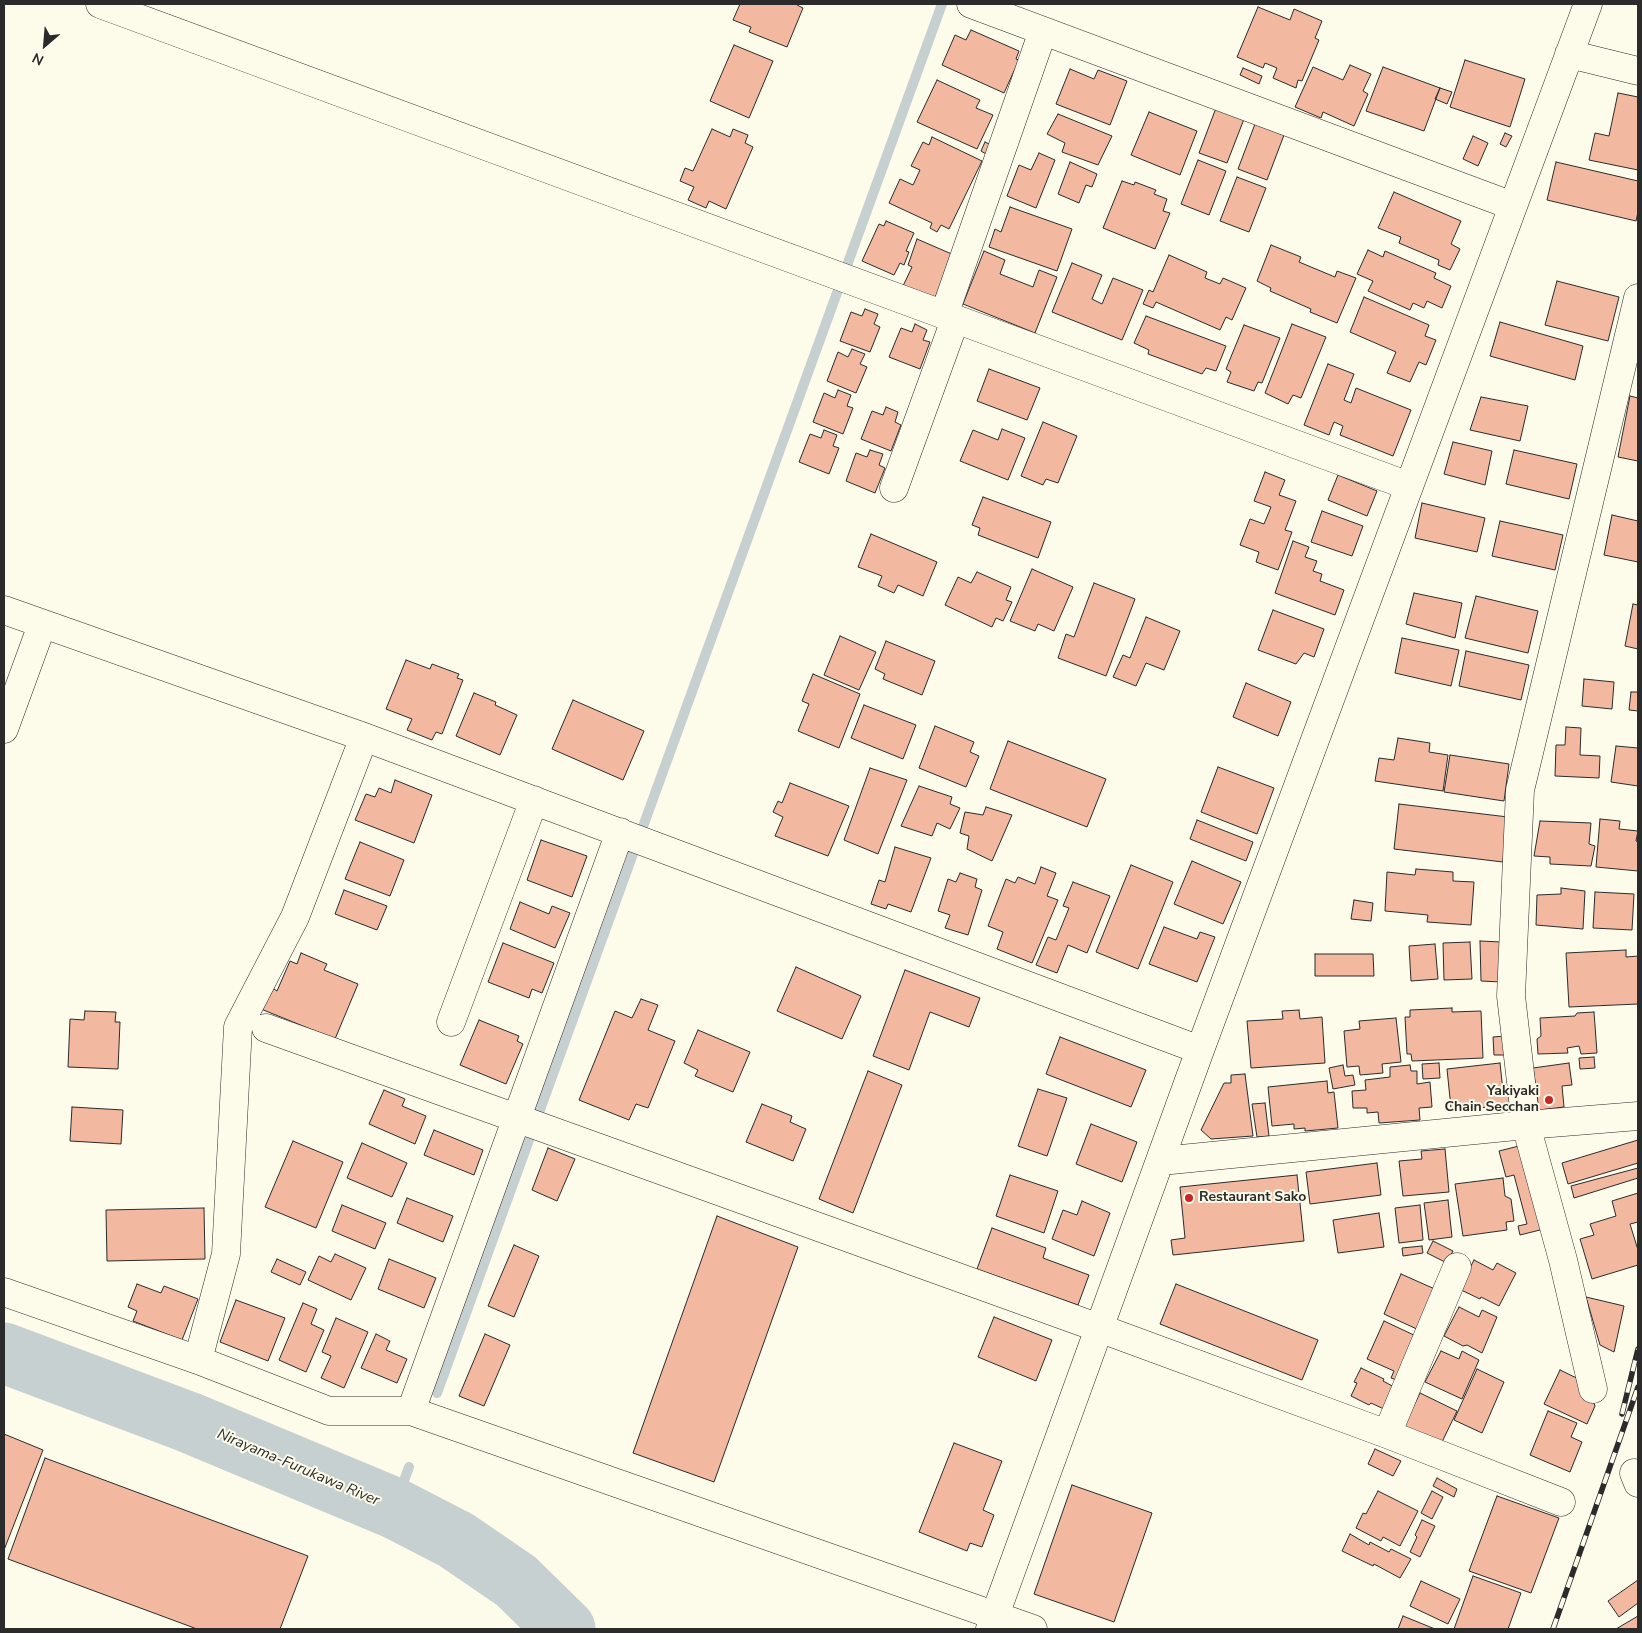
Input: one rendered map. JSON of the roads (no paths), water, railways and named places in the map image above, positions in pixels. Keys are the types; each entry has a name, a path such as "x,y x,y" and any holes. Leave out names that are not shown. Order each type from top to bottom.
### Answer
{"street":[{"path":"100,4 1409,486"},
{"path":"971,4 1513,206"},
{"path":"992,1622 1200,1050 1588,4"},
{"path":"894,488 1043,31"},
{"path":"1569,54 1638,71"},
{"path":"1593,1389 1563,1260 1526,1125 1511,996 1520,790 1638,298"},
{"path":"4,610 42,625 364,737 1200,1050"},
{"path":"4,729 42,625"},
{"path":"198,1360 226,1254 238,1027 295,917 364,737"},
{"path":"451,1022 534,800"},
{"path":"411,1411 620,832"},
{"path":"266,1028 1099,1328 1387,1434 1561,1502"},
{"path":"1161,1161 1526,1125 1638,1116"},
{"path":"1387,1434 1457,1267"},
{"path":"4,1292 198,1360 329,1411 411,1411 992,1622 1033,1629"}],"waterway":[{"path":"437,1393 942,4"},
{"name":"Nirayama-Furukawa River","path":"4,1353 188,1422 394,1508 456,1540 516,1581 565,1629"},
{"path":"394,1508 409,1467"}],"railway":[{"path":"1622,1414 1638,1349"},
{"path":"1553,1629 1638,1387"}],"place":[{"name":"Yakiyaki Chain Secchan","path":"1549,1100"},
{"name":"Restaurant Sako","path":"1189,1198"}]}
